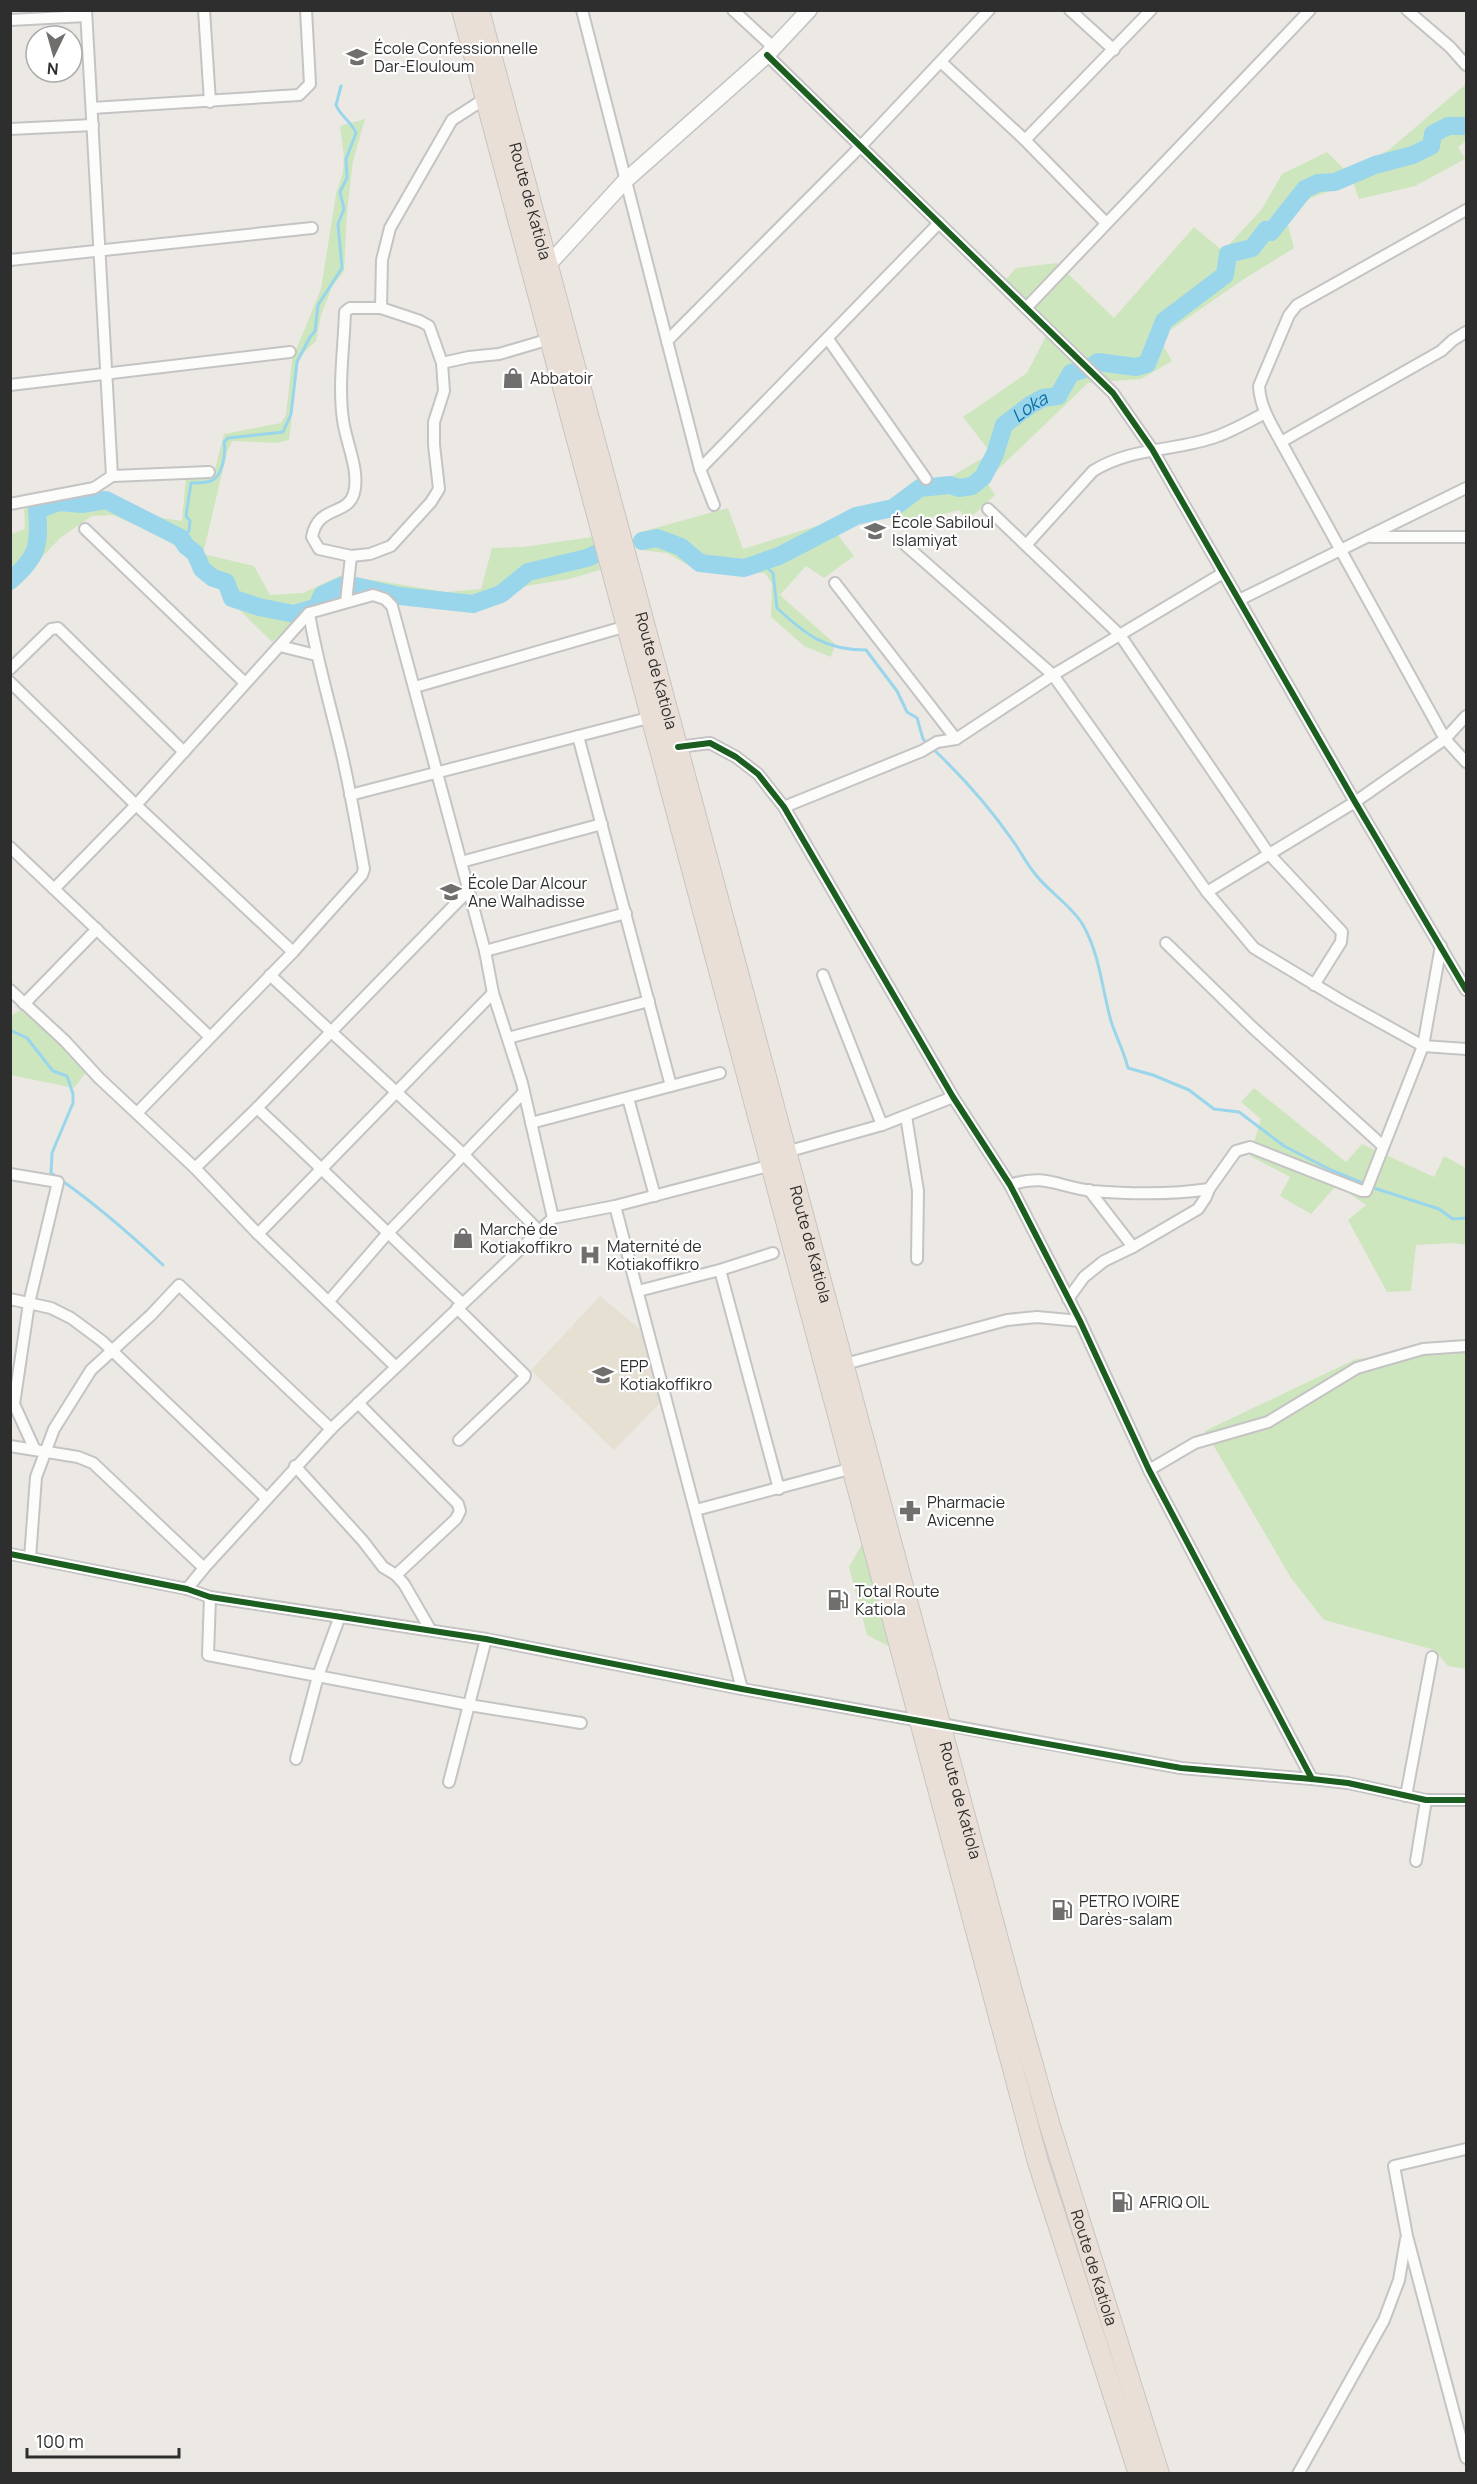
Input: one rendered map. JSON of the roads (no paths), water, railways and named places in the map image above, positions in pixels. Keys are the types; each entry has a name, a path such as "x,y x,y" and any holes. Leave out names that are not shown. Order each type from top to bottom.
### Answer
{"highway":[{"name":"Route de Katiola","path":"462,10 922,1721 1038,2162 1139,2474"},
{"name":"Route de Katiola","path":"478,10 1050,2126 1159,2474"}],"street":[{"path":"204,10 210,102"},
{"path":"92,108 299,95 310,84 306,10"},
{"path":"582,10 700,469 714,505"},
{"path":"733,10 861,146 1113,393 1152,449 1355,802 1467,990"},
{"path":"548,265 625,181 770,51 809,10"},
{"path":"668,341 861,146 988,10"},
{"path":"1070,10 1114,51"},
{"path":"1025,140 1114,51 1150,10"},
{"path":"1027,307 1310,10"},
{"path":"1407,10 1467,65"},
{"path":"10,20 86,13 112,476"},
{"path":"940,62 1025,140 1106,224"},
{"path":"381,308 382,260 390,228 452,120 486,98"},
{"path":"10,129 93,125"},
{"path":"1467,210 1297,305 1289,315 1262,376 1259,397 1265,413 1445,739 1467,762"},
{"path":"700,469 939,223"},
{"path":"10,260 312,228"},
{"path":"350,308 381,308 429,326 442,363 444,391 434,422 439,489 431,502 391,546 370,554 351,556 319,549 312,537 319,518 347,504 353,495 356,482 343,418 345,312 350,308"},
{"path":"1281,442 1442,351 1467,332"},
{"path":"442,363 499,354 550,339"},
{"path":"828,339 926,479"},
{"path":"10,386 290,352"},
{"path":"1026,545 1093,471 1107,462 1152,449 1218,436 1265,413"},
{"path":"10,504 94,488 112,476 209,472"},
{"path":"1239,600 1467,488"},
{"path":"988,509 1120,635 1269,854 1342,932 1341,942 1314,985"},
{"path":"85,529 245,683"},
{"path":"1367,537 1467,537"},
{"path":"903,542 1053,675 1207,892 1254,948 1314,985 1423,1046 1467,1049"},
{"path":"346,602 351,556"},
{"path":"784,807 922,752 937,742 956,739 1053,675 1223,573"},
{"path":"835,583 956,739"},
{"path":"54,889 136,805 309,614 373,595 385,599 392,606 415,687 485,951 493,993 524,1092 553,1218"},
{"path":"138,1112 293,951 362,875 364,869 350,795 316,655 309,614"},
{"path":"415,687 627,626"},
{"path":"10,669 51,629 58,628 184,752"},
{"path":"280,646 316,655"},
{"path":"10,682 136,805 293,951"},
{"path":"1207,892 1355,802 1445,739 1467,716"},
{"path":"350,795 652,717"},
{"path":"578,736 672,1086"},
{"path":"678,747 710,743 736,757 758,774 784,807 953,1097 1010,1185 1080,1321 1149,1470 1312,1779"},
{"path":"461,862 602,824"},
{"path":"10,847 210,1037"},
{"path":"195,1168 258,1108 468,891"},
{"path":"485,951 626,914"},
{"path":"24,1004 97,929"},
{"path":"1166,943 1252,1027 1383,1146"},
{"path":"1068,1299 1084,1277 1104,1261 1198,1209 1236,1151 1250,1147 1362,1191 1368,1189 1423,1046 1441,946"},
{"path":"270,975 463,1155 539,1231"},
{"path":"823,975 882,1125"},
{"path":"10,990 65,1041 99,1078 138,1112 258,1234 395,1366"},
{"path":"258,1234 493,993"},
{"path":"508,1038 650,1001"},
{"path":"531,1123 720,1073"},
{"path":"329,1301 387,1234 524,1092"},
{"path":"786,1152 882,1125 953,1097"},
{"path":"628,1098 655,1196"},
{"path":"258,1108 322,1168 460,1306 525,1375 459,1440"},
{"path":"906,1116 918,1191 917,1259"},
{"path":"187,1589 266,1498 331,1429 553,1218 615,1206 772,1165"},
{"path":"10,1174 58,1182 29,1303 14,1404 40,1450"},
{"path":"1010,1185 1026,1179 1041,1179 1089,1190 1170,1192 1209,1189"},
{"path":"1089,1190 1133,1246"},
{"path":"615,1206 742,1689"},
{"path":"638,1291 720,1270 773,1253"},
{"path":"720,1270 779,1489"},
{"path":"30,1558 40,1450 91,1370 151,1315 178,1285 331,1429"},
{"path":"10,1299 51,1308 71,1318 112,1350 266,1498"},
{"path":"845,1364 1007,1320 1036,1317 1080,1321"},
{"path":"1149,1470 1195,1443 1268,1422 1357,1368 1422,1349 1467,1346"},
{"path":"358,1403 458,1504 460,1511 456,1519 396,1575"},
{"path":"10,1446 40,1450 93,1463 204,1568"},
{"path":"295,1466 363,1541 383,1567 396,1575 409,1591 430,1629"},
{"path":"696,1510 853,1468"},
{"path":"10,1554 187,1589 210,1597 430,1629 742,1689 1181,1768 1348,1783 1426,1800 1467,1800"},
{"path":"210,1597 208,1655 469,1705 581,1723"},
{"path":"296,1759 318,1676 340,1616"},
{"path":"449,1782 486,1639"},
{"path":"1406,1796 1432,1657"},
{"path":"1416,1861 1426,1800"},
{"path":"1467,2149 1394,2166 1407,2236 1464,2438 1467,2458"},
{"path":"1298,2474 1384,2320 1399,2280 1407,2236"}],"waterway":[{"path":"181,538 189,531 190,521 186,516 191,483 204,483 215,478 224,458 224,442 228,438 283,432 291,414 297,362 315,331 318,305 342,268 338,224 344,209 340,192 347,178 346,159 356,133 336,105 341,86"},
{"name":"Loka","path":"642,541 657,538 681,547 700,563 744,568 779,556 856,516 893,508 920,488 950,485 959,488 972,486 983,477 995,454 1004,425 1043,398 1058,396 1071,373 1090,368 1098,362 1136,367 1147,364 1164,321 1225,275 1228,254 1252,248 1266,230 1271,232 1305,189 1318,183 1335,182 1375,165 1413,155 1431,146 1433,134 1448,126 1466,126"},
{"path":"10,581 26,565 35,550 38,532 37,510 59,502 82,504 106,500 181,538 186,546 195,553 202,569 213,578 226,582 232,598 259,607 294,614 317,607 322,595 346,584 400,596 473,604 501,594 528,572 587,558 598,553"},
{"path":"761,562 773,573 777,608 797,626 827,644 866,650 897,691 907,712 917,718 923,739 928,744"},
{"path":"932,748 975,793 1016,845 1033,871 1083,925 1093,948 1111,1021 1128,1068 1153,1075 1189,1090 1214,1109 1239,1112 1284,1146 1331,1170 1377,1189 1439,1209 1453,1219 1466,1218"},
{"path":"10,1030 27,1038 53,1071 67,1076 73,1094 73,1103 52,1153 51,1173 108,1216 163,1265"}],"place":[{"name":"École Confessionnelle Dar-Elouloum","path":"357,57"},
{"name":"Abbatoir","path":"513,378"},
{"name":"École Sabiloul Islamiyat","path":"875,531"},
{"name":"École Dar Alcour Ane Walhadisse","path":"451,892"},
{"name":"Marché de Kotiakoffikro","path":"463,1238"},
{"name":"Maternité de Kotiakoffikro","path":"590,1255"},
{"name":"EPP Kotiakoffikro","path":"603,1375"},
{"name":"Pharmacie Avicenne","path":"910,1511"},
{"name":"Total Route Katiola","path":"838,1600"},
{"name":"PETRO IVOIRE Darès-salam","path":"1062,1910"},
{"name":"AFRIQ OIL","path":"1122,2202"}]}
